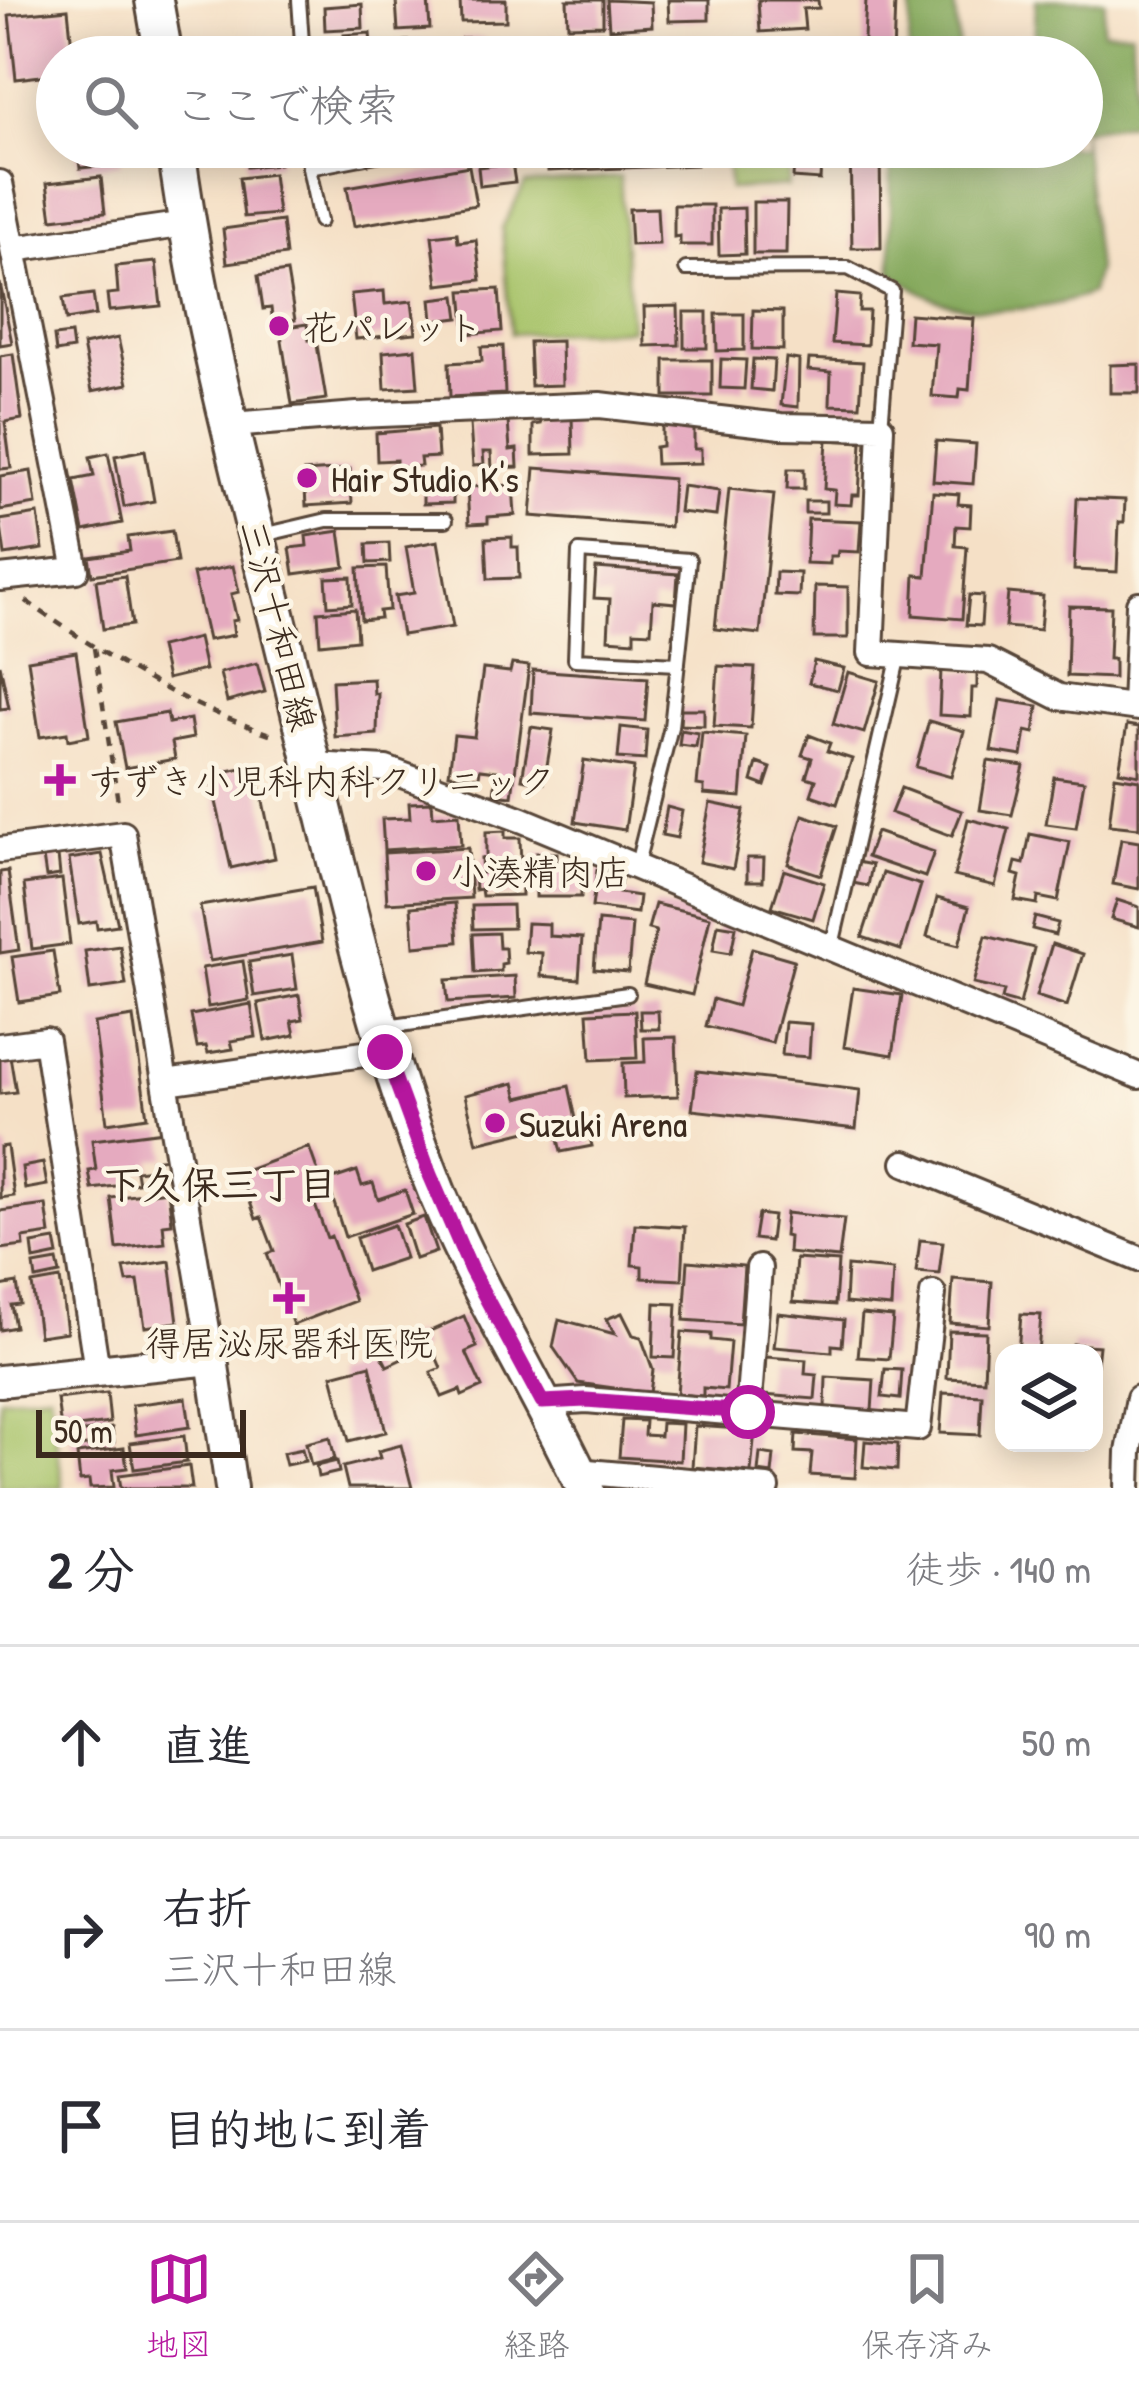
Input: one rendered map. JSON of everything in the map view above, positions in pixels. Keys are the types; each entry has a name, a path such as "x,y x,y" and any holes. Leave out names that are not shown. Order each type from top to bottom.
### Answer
{"main road":[{"path":"154,0 160,36"},
{"name":"三沢十和田線","path":"179,168 186,224 303,754 382,1040 430,1175 471,1270 581,1479"}],"street":[{"path":"0,183 76,570 9,587"},
{"path":"14,249 186,224"},
{"path":"231,425 600,406 781,426 881,428 871,653 988,661 1059,698 1137,708 1139,604"},
{"path":"303,754 386,770 1139,1076"},
{"path":"0,850 123,834 231,1488"},
{"path":"0,1046 46,1040 97,1370"},
{"path":"166,1082 382,1040"},
{"path":"905,1163 1139,1259"},
{"path":"748,1412 759,1268"},
{"path":"542,1402 586,1400 918,1428 933,1294"},
{"path":"0,1381 212,1359"},
{"path":"1132,1486 1129,1452 1139,1398"},
{"path":"581,1479 767,1488"}],"lane":[{"path":"299,0 302,36"},
{"path":"309,168 320,221"},
{"path":"686,269 848,268 892,291 881,428"},
{"path":"257,536 328,520 446,520"},
{"path":"636,868 671,727 678,664 689,560 579,552 575,659 678,664"},
{"path":"831,950 898,655"},
{"path":"382,1040 628,994"}],"path":[{"path":"9,587 128,671 303,754"},
{"path":"94,648 123,834"}],"green space":[{"path":"912,0 954,0 958,36 909,36"},
{"path":"1036,0 1105,0 1103,31 1131,31 1139,122 1103,127 1103,36 1035,36"},
{"path":"728,168 789,168 787,186 729,189"},
{"path":"890,168 1086,168 1097,269 1091,293 1034,308 970,308 933,298 892,274"},
{"path":"620,177 631,329 511,334 502,228 525,184"},
{"path":"50,1393 63,1488 0,1488 0,1398"}],"building":[{"path":"396,0 428,0 430,29 398,31"},
{"path":"460,0 506,0 506,21 461,22"},
{"path":"567,0 603,0 603,25 568,26"},
{"path":"607,0 651,2 652,26 609,29"},
{"path":"668,0 709,0 709,20 669,21"},
{"path":"758,0 818,0 819,8 803,9 805,29 760,32"},
{"path":"866,0 895,0 894,36 864,36"},
{"path":"362,4 363,28 325,30 324,7"},
{"path":"68,9 71,36 36,36 36,77 16,79 9,15"},
{"path":"602,32 602,36 570,36"},
{"path":"469,168 476,205 354,226 347,187"},
{"path":"478,168 513,168 515,182 480,186"},
{"path":"548,168 622,168 548,171"},
{"path":"794,168 821,168 820,180 793,178"},
{"path":"850,168 880,168 881,248 852,248"},
{"path":"273,174 278,214 244,217 239,178"},
{"path":"101,177 105,213 52,219 47,183"},
{"path":"753,202 787,202 786,254 753,254"},
{"path":"674,205 712,205 712,245 680,245 680,236 674,237"},
{"path":"657,208 659,244 631,245 629,209"},
{"path":"744,208 745,254 719,255 718,209"},
{"path":"282,221 286,255 227,263 223,229"},
{"path":"457,233 458,242 476,240 481,280 438,285 432,236"},
{"path":"156,262 161,306 109,311 107,294 118,293 116,266"},
{"path":"287,272 295,320 273,323 271,308 263,309 258,276"},
{"path":"0,283 12,343 0,345"},
{"path":"499,289 502,331 466,334 462,291"},
{"path":"384,291 385,304 412,301 416,333 356,339 351,294"},
{"path":"93,294 96,315 66,320 63,298"},
{"path":"836,294 860,296 859,311 869,311 867,345 832,343"},
{"path":"456,296 459,318 433,321 431,299"},
{"path":"678,306 679,345 645,346 644,307"},
{"path":"753,310 783,311 783,350 752,349"},
{"path":"684,312 707,312 707,348 684,348"},
{"path":"716,314 744,314 744,350 717,351"},
{"path":"910,314 974,319 969,390 960,389 959,398 932,396 936,344 908,342"},
{"path":"307,324 309,340 316,339 326,399 292,404 280,328"},
{"path":"71,334 73,349 56,352 54,336"},
{"path":"118,338 128,384 92,391 83,345"},
{"path":"561,341 562,385 531,386 529,342"},
{"path":"503,346 505,394 450,397 449,363 482,361 481,347"},
{"path":"415,349 418,387 385,389 383,352"},
{"path":"13,354 22,419 5,422 11,468 0,469 0,356"},
{"path":"786,358 799,360 798,407 781,405"},
{"path":"721,359 746,360 744,389 720,388"},
{"path":"753,359 774,360 772,391 751,389"},
{"path":"809,359 863,362 860,406 830,405 831,372 808,370"},
{"path":"665,360 712,360 712,396 665,396"},
{"path":"1139,364 1139,393 1110,393 1110,365"},
{"path":"540,415 572,415 573,454 533,455 533,425 541,424"},
{"path":"508,421 510,450 517,449 518,467 492,468 491,452 483,452 484,465 473,466 470,424"},
{"path":"694,424 694,449 701,449 701,463 656,464 662,425"},
{"path":"436,428 438,457 420,458 421,466 396,468 396,460 377,461 376,433"},
{"path":"827,440 862,442 859,495 852,495 851,505 834,504 835,490 824,489"},
{"path":"936,441 976,444 973,484 933,481"},
{"path":"145,450 154,501 124,507 115,456"},
{"path":"108,453 122,523 84,531 74,480 94,476 90,457"},
{"path":"535,468 673,479 670,527 531,516"},
{"path":"350,469 352,503 306,506 304,472"},
{"path":"788,469 804,469 804,489 787,489"},
{"path":"31,471 36,504 0,510 0,476"},
{"path":"453,482 453,503 423,504 423,483"},
{"path":"513,485 515,515 469,524 467,487"},
{"path":"682,486 719,491 716,516 679,512"},
{"path":"729,489 774,494 760,634 715,629"},
{"path":"933,492 959,494 958,504 971,505 970,527 956,526 955,546 967,547 962,619 913,615 915,575 926,576"},
{"path":"1077,498 1125,500 1117,572 1074,570"},
{"path":"805,501 826,501 826,513 805,513"},
{"path":"38,514 43,549 5,555 0,520"},
{"path":"808,519 861,521 859,552 838,551 837,556 830,556 830,564 806,563"},
{"path":"172,531 177,562 92,575 89,557 130,551 128,537"},
{"path":"340,531 345,567 294,574 290,548 307,546 306,536"},
{"path":"512,537 512,547 518,547 519,578 488,579 486,538"},
{"path":"438,541 453,627 402,635 395,596 414,593 406,547"},
{"path":"389,543 390,562 368,563 367,544"},
{"path":"233,566 239,592 231,594 237,620 232,621 234,635 208,640 193,574"},
{"path":"386,567 389,610 379,611 380,618 361,620 358,568"},
{"path":"596,568 678,574 676,603 653,601 651,632 634,631 634,641 608,639 610,599 594,598"},
{"path":"776,572 800,573 799,596 775,595"},
{"path":"125,576 132,625 103,629 96,580"},
{"path":"351,577 352,604 328,606 326,578"},
{"path":"815,586 848,587 848,638 814,638"},
{"path":"1008,593 1043,596 1040,630 1005,627"},
{"path":"969,595 983,596 981,626 966,625"},
{"path":"1069,606 1111,607 1109,659 1114,659 1114,678 1067,676"},
{"path":"355,609 357,640 320,644 318,612"},
{"path":"198,638 205,670 167,679 160,647"},
{"path":"76,652 89,736 40,737 28,660"},
{"path":"814,661 844,668 838,690 809,683"},
{"path":"257,663 265,692 227,702 220,673"},
{"path":"0,664 9,708 0,709"},
{"path":"512,664 529,666 512,796 494,794 497,771 480,769 479,777 449,774 454,735 474,737 483,669 510,672"},
{"path":"718,666 755,668 751,728 714,726"},
{"path":"533,670 648,678 645,721 531,713"},
{"path":"941,670 977,672 971,717 939,715"},
{"path":"848,672 879,681 864,733 833,724"},
{"path":"373,679 374,694 378,693 377,734 335,737 332,681"},
{"path":"1000,700 1038,706 1034,733 1026,731 1022,756 991,751"},
{"path":"681,709 704,709 704,726 680,725"},
{"path":"167,713 169,723 190,719 193,738 172,742 175,759 125,768 116,722"},
{"path":"929,721 964,731 951,777 916,767"},
{"path":"1127,725 1139,727 1139,775 1119,771"},
{"path":"531,727 553,730 544,783 522,779"},
{"path":"621,727 647,730 645,760 618,758"},
{"path":"681,730 698,733 696,747 679,745"},
{"path":"702,732 746,736 741,797 704,794 704,786 697,785"},
{"path":"809,735 830,743 827,751 852,759 837,804 811,795 816,780 806,777 812,758 802,755"},
{"path":"584,760 634,768 625,830 575,822"},
{"path":"988,761 1024,766 1012,815 980,810"},
{"path":"757,763 771,768 765,786 752,781"},
{"path":"246,767 248,775 257,773 275,858 231,868 210,775"},
{"path":"1115,776 1139,780 1139,828 1109,825"},
{"path":"1054,777 1084,781 1076,828 1046,824"},
{"path":"901,788 962,811 952,836 891,813"},
{"path":"432,802 433,816 459,814 461,845 384,850 382,819 410,818 409,803"},
{"path":"710,803 744,810 733,869 699,862"},
{"path":"667,807 682,811 677,838 662,835"},
{"path":"803,815 837,826 821,875 788,864"},
{"path":"968,819 1009,829 995,886 954,876"},
{"path":"505,831 505,838 520,838 522,895 482,896 481,889 475,890 474,873 482,873 486,832"},
{"path":"876,832 934,852 925,877 867,857"},
{"path":"1030,834 1070,842 1058,901 1015,900 1020,876 1013,874 1016,862 1024,864"},
{"path":"1121,839 1139,842 1139,889 1113,884"},
{"path":"468,848 471,898 387,903 384,853"},
{"path":"536,853 557,853 557,866 581,865 581,897 536,897"},
{"path":"102,854 118,925 97,928 96,921 79,924 69,859"},
{"path":"58,856 60,875 46,877 43,857"},
{"path":"747,858 764,858 763,881 747,881"},
{"path":"857,862 872,865 868,886 853,883"},
{"path":"597,870 622,873 619,893 639,896 637,913 592,907"},
{"path":"784,870 824,883 813,919 772,907"},
{"path":"8,871 19,950 0,953 0,872"},
{"path":"883,873 921,885 901,950 862,937"},
{"path":"62,879 70,944 32,949 24,884"},
{"path":"313,887 322,942 210,961 200,906"},
{"path":"937,898 969,907 959,945 927,937"},
{"path":"1117,900 1139,907 1139,927 1111,919"},
{"path":"455,903 458,942 414,946 411,907"},
{"path":"655,904 710,917 692,995 644,984 656,931 648,929"},
{"path":"512,905 513,928 473,929 472,906"},
{"path":"1035,917 1058,923 1055,935 1032,929"},
{"path":"598,921 632,924 628,972 594,969"},
{"path":"527,923 549,924 549,936 582,938 579,979 541,976 542,953 525,952"},
{"path":"718,924 736,927 731,953 713,950"},
{"path":"498,933 506,963 501,964 501,971 475,973 473,934"},
{"path":"986,936 1034,948 1020,1004 1002,999 1004,991 973,984"},
{"path":"1052,944 1083,954 1067,1006 1036,996"},
{"path":"120,946 126,985 90,990 85,951"},
{"path":"752,948 794,960 772,1043 706,1026 713,999 737,1006"},
{"path":"53,951 60,996 19,1002 12,957"},
{"path":"292,955 297,989 254,996 249,962"},
{"path":"243,961 249,1000 208,1007 202,968"},
{"path":"515,976 516,998 448,1002 446,980"},
{"path":"853,988 902,995 893,1055 844,1047"},
{"path":"299,995 303,1019 292,1021 295,1035 265,1041 258,1003"},
{"path":"251,1004 256,1037 231,1041 233,1049 208,1053 206,1046 197,1047 191,1015"},
{"path":"635,1011 637,1058 591,1060 588,1013"},
{"path":"640,1011 658,1011 659,1029 641,1029"},
{"path":"133,1017 147,1117 107,1123 94,1023"},
{"path":"785,1022 811,1024 809,1057 782,1055"},
{"path":"676,1037 678,1096 624,1098 623,1063 645,1062 644,1038"},
{"path":"10,1056 16,1092 0,1094 0,1058"},
{"path":"697,1071 860,1090 856,1129 692,1110"},
{"path":"514,1083 518,1098 569,1086 576,1119 477,1143 465,1095"},
{"path":"588,1129 592,1146 561,1152 557,1135"},
{"path":"164,1131 167,1158 151,1160 152,1169 136,1171 138,1183 92,1189 89,1171 96,1170 92,1140"},
{"path":"7,1146 14,1196 0,1198 0,1147"},
{"path":"309,1147 318,1172 310,1175 318,1200 314,1202 355,1301 293,1325 267,1254 274,1251 261,1217 256,1219 240,1173"},
{"path":"43,1163 47,1185 25,1189 22,1167"},
{"path":"357,1171 362,1186 373,1183 378,1199 405,1190 413,1214 345,1237 327,1181"},
{"path":"168,1191 172,1223 163,1224 165,1243 117,1249 111,1198"},
{"path":"46,1205 50,1234 23,1238 24,1246 0,1249 0,1211"},
{"path":"786,1213 844,1219 839,1258 788,1253"},
{"path":"758,1214 773,1216 770,1241 754,1239"},
{"path":"424,1217 436,1252 415,1259 404,1224"},
{"path":"635,1224 685,1227 682,1280 642,1278 642,1266 632,1265"},
{"path":"394,1225 405,1258 366,1271 356,1238"},
{"path":"55,1240 58,1255 34,1260 32,1244"},
{"path":"920,1240 943,1242 939,1274 916,1272"},
{"path":"796,1259 838,1262 835,1305 793,1302"},
{"path":"57,1261 60,1274 36,1279 34,1265"},
{"path":"170,1261 178,1322 145,1327 138,1281 127,1282 124,1268"},
{"path":"688,1261 744,1266 740,1324 684,1320"},
{"path":"847,1266 893,1270 891,1307 845,1303"},
{"path":"60,1279 67,1332 39,1336 32,1284"},
{"path":"953,1279 992,1282 989,1326 950,1323"},
{"path":"17,1283 20,1304 11,1305 15,1327 0,1330 0,1286"},
{"path":"655,1303 677,1304 674,1358 653,1357"},
{"path":"622,1313 633,1335 641,1337 653,1370 650,1393 578,1383 553,1347 559,1319 615,1334 606,1319"},
{"path":"778,1313 844,1320 842,1346 832,1345 832,1352 774,1347"},
{"path":"862,1314 893,1317 889,1359 858,1357"},
{"path":"1021,1314 1041,1315 1039,1344 1019,1344"},
{"path":"464,1316 477,1347 466,1352 482,1387 462,1396 460,1390 442,1397 431,1372 441,1368 426,1333"},
{"path":"949,1331 986,1332 984,1380 947,1378"},
{"path":"682,1332 711,1334 711,1340 730,1342 726,1390 703,1388 703,1396 677,1394"},
{"path":"416,1333 423,1349 387,1366 379,1350"},
{"path":"766,1357 806,1360 805,1374 817,1375 815,1399 763,1395"},
{"path":"370,1365 386,1432 349,1441 332,1375"},
{"path":"885,1369 902,1370 900,1399 882,1397"},
{"path":"826,1377 874,1380 872,1411 825,1408"},
{"path":"107,1393 110,1423 61,1429 57,1399"},
{"path":"943,1393 982,1395 980,1435 940,1433"},
{"path":"186,1398 190,1427 136,1435 132,1405"},
{"path":"622,1420 645,1421 644,1435 660,1436 661,1423 682,1424 680,1461 619,1457"},
{"path":"695,1426 755,1430 751,1472 692,1467"},
{"path":"112,1428 114,1442 73,1448 71,1434"},
{"path":"796,1434 857,1439 855,1478 810,1475 812,1453 795,1452"},
{"path":"184,1436 187,1462 134,1469 130,1443"},
{"path":"330,1437 335,1459 311,1465 306,1443"},
{"path":"865,1441 898,1444 897,1470 863,1467"},
{"path":"401,1445 412,1488 348,1488 343,1467 380,1458 378,1451"},
{"path":"124,1448 127,1468 112,1470 114,1487 90,1488 89,1480 80,1481 77,1454"},
{"path":"302,1449 305,1461 286,1465 283,1453"},
{"path":"760,1453 774,1455 772,1474 758,1472"},
{"path":"337,1461 339,1472 318,1477 316,1466"},
{"path":"189,1466 192,1488 121,1488 119,1475"}],"place":[{"name":"花パレット","path":"279,326"},
{"name":"Hair Studio K's","path":"307,478"},
{"name":"すずき小児科内科クリニック","path":"60,780"},
{"name":"小湊精肉店","path":"426,871"},
{"name":"Suzuki Arena","path":"495,1123"},
{"name":"得居泌尿器科医院","path":"289,1298"}],"district":[{"name":"下久保三丁目","path":"220,1183"}],"route":[{"path":"385,1052 471,1270 542,1402 586,1400 748,1412"}]}
